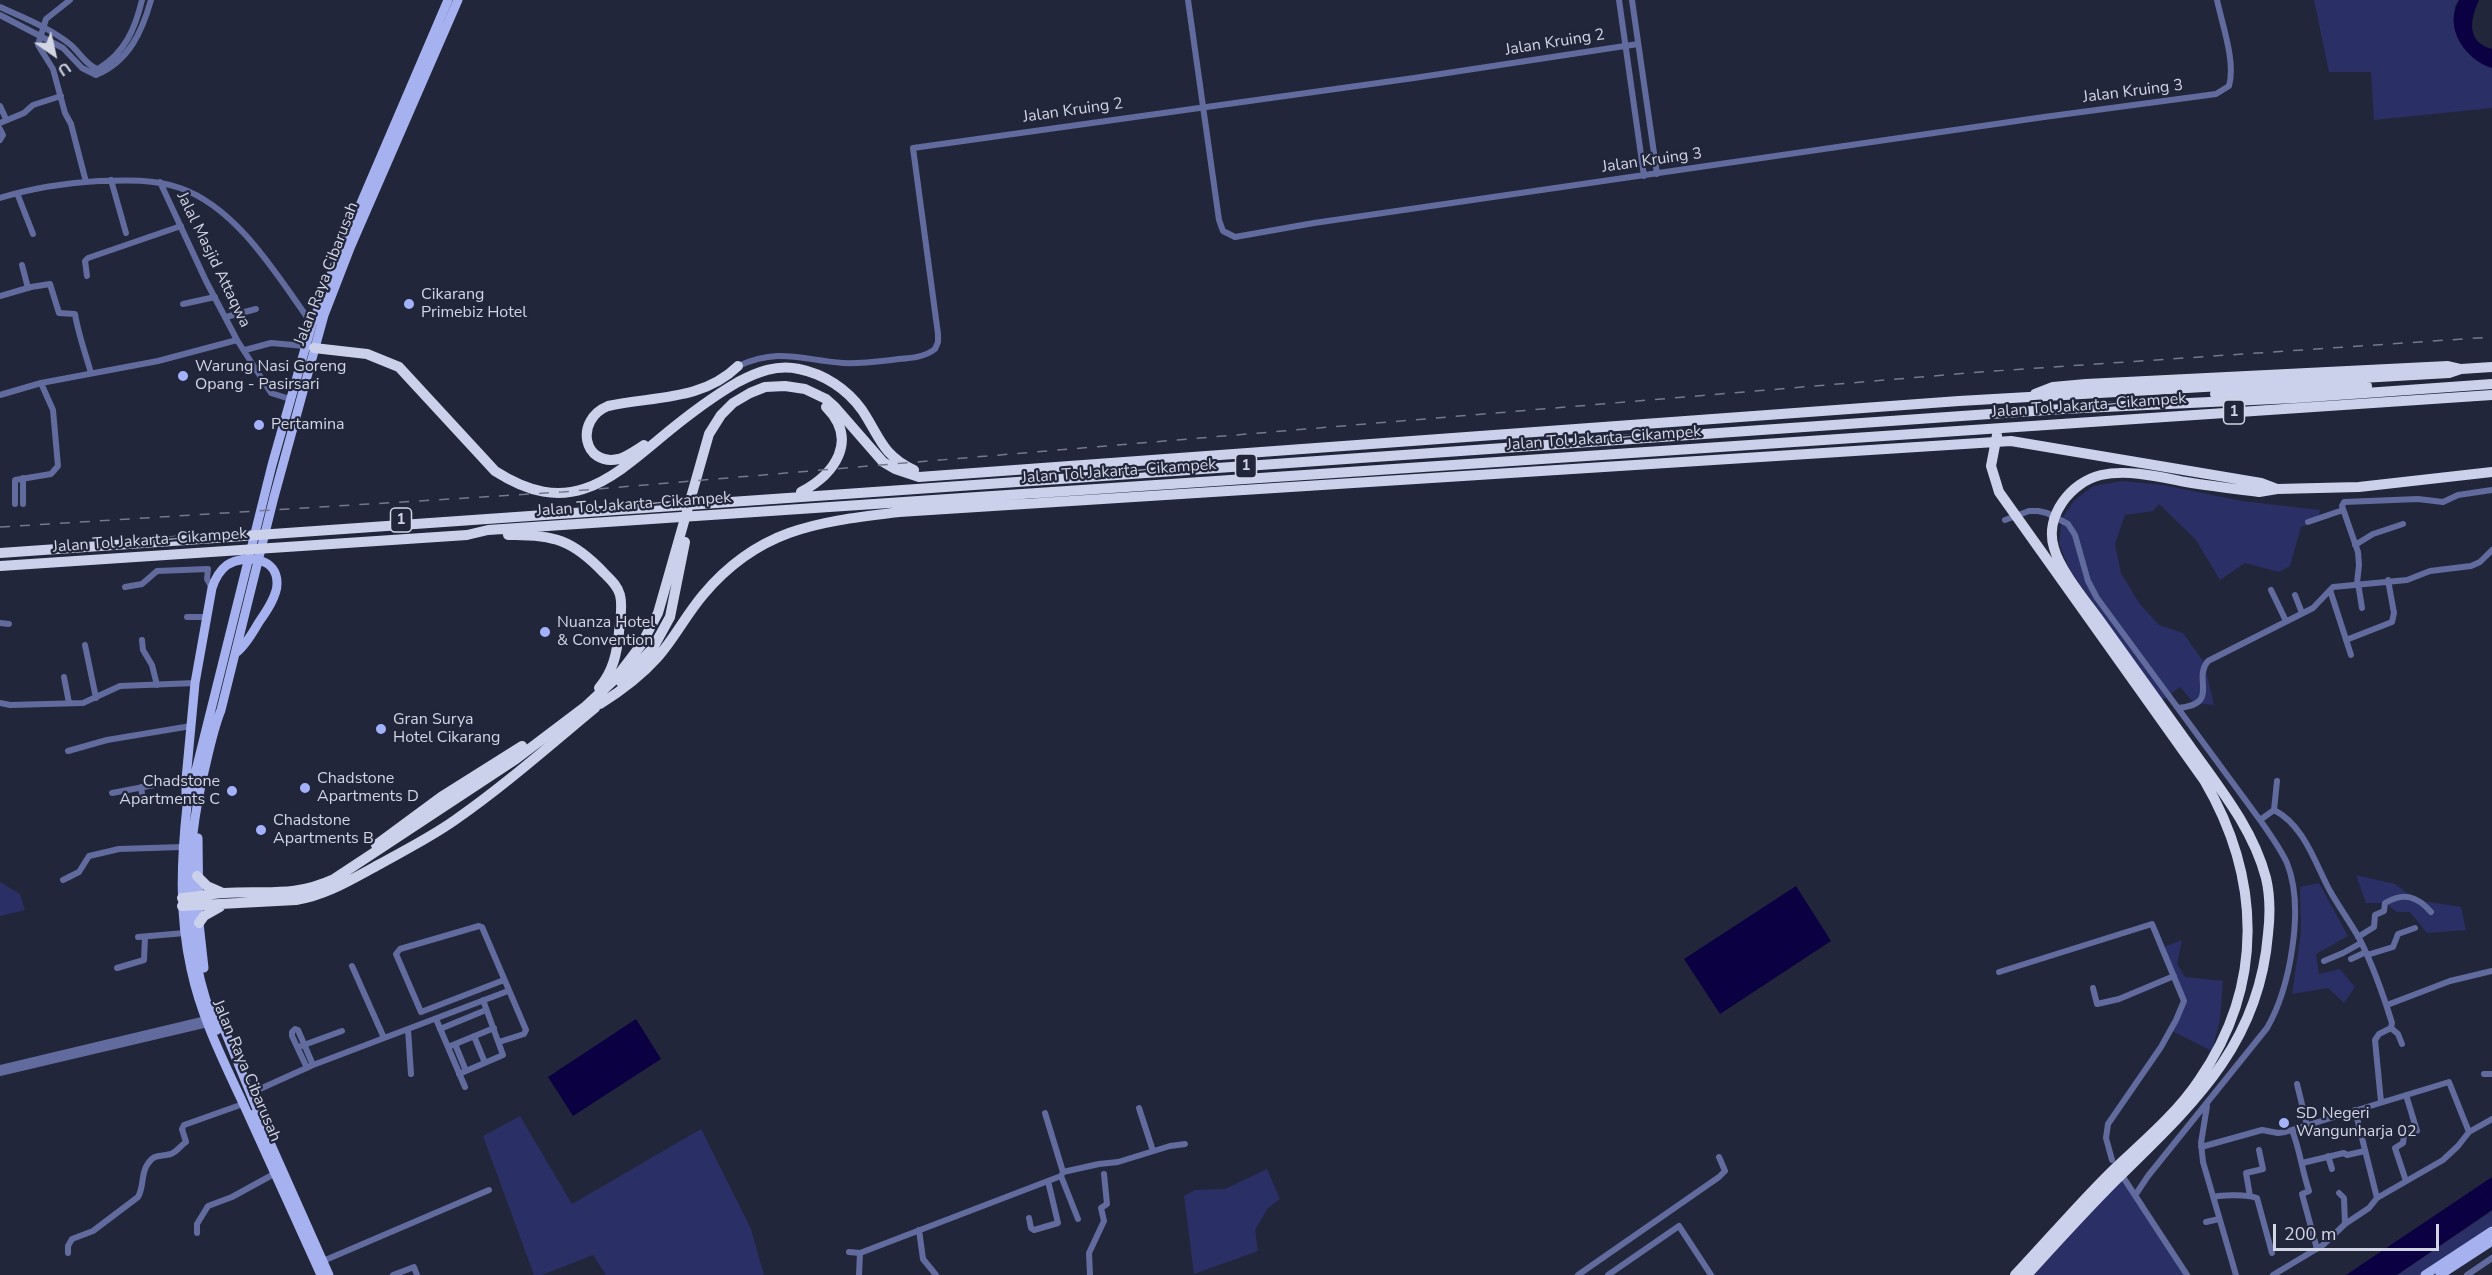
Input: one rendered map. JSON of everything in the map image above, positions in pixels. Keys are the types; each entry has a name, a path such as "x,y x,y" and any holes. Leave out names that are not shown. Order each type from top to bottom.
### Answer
{"highway":[{"path":"310,347 367,354 391,362 421,388 495,471 511,481 538,491 581,490 600,483 627,467 666,433 720,392 755,374 776,368 797,369 825,379 849,394 863,411 881,444 896,461 914,470 939,476"},
{"path":"666,433 627,455 611,460 594,454 587,443 586,435 588,424 601,409 696,392 715,383 738,366"},
{"path":"2027,1275 2200,1079 2229,1027 2246,960 2246,892 2242,867 2229,827 2204,780 2021,525 2009,517 1991,466 1994,443 2009,416 2026,399 2053,387 2358,369 2448,366 2461,369"},
{"path":"197,880 224,893 294,892 316,887 355,866 516,759 586,706 615,680 641,645 654,621 682,542 714,424 727,408 742,397 759,389 785,386 805,389 826,399 847,419 872,451 895,469 919,477 1959,401 2448,373 2461,369 2492,367"},
{"name":"Jalan Tol Jakarta–Cikampek","path":"0,548 2046,403 2492,379"},
{"name":"1","path":"0,553 2062,409 2295,398 2492,384"},
{"path":"701,466 715,433 738,406 764,394 789,392 801,394 820,401 827,408 837,421 841,437 838,458 833,469 819,482 801,492"},
{"name":"Jalan Tol Jakarta–Cikampek","path":"0,566 467,535 488,530 2492,394"},
{"path":"600,704 620,692 645,671 657,658 702,595 724,572 742,558 786,532 849,518 899,512 2011,441 2260,483 2277,489"},
{"path":"2126,1164 2189,1107 2234,1048 2251,1012 2260,981 2268,934 2266,880 2255,850 2232,807 2066,571 2054,548 2056,517 2063,500 2089,479 2113,473 2259,492 2277,489 2326,489 2492,472"},
{"name":"1","path":"0,559 917,501"},
{"path":"355,866 374,847 441,797 528,742 580,705 605,681 614,661 620,619 620,595 613,583 582,550 570,543 539,537 467,535"},
{"path":"182,906 312,898 348,882 430,837 483,800 600,704 653,648 666,624 675,598 682,542"},
{"path":"198,905 224,893"},
{"path":"199,924 206,914 224,905"},
{"path":"2015,1275 2114,1179"}],"main road":[{"name":"Jalan Raya Cibarusah","path":"272,1169 270,1156 213,1021 193,945 189,861 199,795 217,708 249,575 310,347 337,259 448,0"},
{"name":"Jalan Raya Cibarusah","path":"317,325 458,0"},
{"name":"Jalan Raya Cibarusah","path":"270,498 290,399 310,347"},
{"path":"188,806 186,779 195,683 212,588 221,570 236,561 252,559 263,561 276,577 277,583 272,599 236,653"},
{"name":"Jalan Raya Cibarusah","path":"249,575 236,653 188,806 182,847 182,906 191,969 207,1022 321,1275"},
{"name":"Jalan Raya Cibarusah","path":"217,708 197,844 202,961 211,997 270,1143 329,1275"},
{"path":"182,884 189,889 197,880"},
{"name":"Jalan Raya Cibarusah","path":"254,1118 270,1143"},
{"path":"2425,1275 2492,1231"},
{"path":"2440,1275 2492,1241"}],"street":[{"path":"70,0 48,17 42,27 42,36 38,45 49,60 65,113 72,124 86,182"},
{"path":"0,7 42,27 69,44 93,68 99,69 120,51 132,33 142,0"},
{"path":"0,15 63,48 88,72 96,75 113,65 138,38 151,0"},
{"name":"Jalan Kruing 3","path":"1188,0 1220,220 1223,231 1235,237 1314,223 2216,94 2229,86 2231,78 2231,65 2217,0"},
{"path":"1619,0 1644,176"},
{"path":"1632,0 1657,174"},
{"name":"Jalan Kruing 2","path":"738,366 766,356 778,355 859,363 921,356 933,351 938,342 938,334 913,148 1414,78 1638,44"},
{"path":"0,106 3,121 24,113 33,105 61,96"},
{"path":"0,129 3,135 0,140"},
{"path":"0,198 17,193 111,180 160,182 197,195 235,225 264,256 317,325"},
{"path":"111,180 126,233"},
{"name":"Jalal Masjid Attaqwa","path":"160,182 237,340 271,393 290,399"},
{"path":"17,193 33,234"},
{"path":"87,276 85,261 88,258 181,226"},
{"path":"22,265 28,288"},
{"path":"0,296 50,284 59,314 75,314 76,328 81,336 91,372"},
{"path":"183,304 215,297"},
{"path":"226,317 256,309"},
{"path":"0,395 91,372 158,361 237,340"},
{"path":"245,350 271,344 310,347"},
{"path":"15,504 14,482 23,478 51,474 58,466 53,410 41,383"},
{"path":"23,478 23,504"},
{"path":"2362,608 2357,583 2359,565 2342,504 2346,501 2418,499 2444,502 2458,495 2492,490"},
{"path":"2308,522 2343,510"},
{"path":"2009,517 2029,511 2038,511 2068,524 2075,535 2092,591 2279,847 2292,883 2294,926 2288,971 2283,994 2267,1028 2136,1194"},
{"path":"2355,545 2373,534 2403,524"},
{"path":"2178,708 2194,704 2203,696 2205,688 2203,670 2208,660 2313,608 2330,590 2339,585 2407,580 2430,572 2476,564 2492,550"},
{"path":"125,587 142,584 157,571 208,568 207,579 212,588"},
{"path":"2346,640 2392,622 2394,613 2388,580"},
{"path":"2271,590 2286,621"},
{"path":"2330,590 2351,655"},
{"path":"2295,595 2302,613"},
{"path":"187,617 206,617"},
{"path":"0,623 9,624"},
{"path":"142,640 143,650 152,665 157,685"},
{"path":"85,645 96,698"},
{"path":"64,677 69,703"},
{"path":"0,703 10,705 83,703 120,686 195,683"},
{"path":"68,751 107,740 191,726"},
{"path":"112,794 186,779"},
{"path":"2260,820 2274,810 2277,781"},
{"path":"141,787 143,800"},
{"path":"2274,810 2286,819 2308,845 2329,890 2360,940 2386,1005 2392,1023 2391,1028"},
{"path":"63,880 79,872 89,856 106,850 182,847"},
{"path":"2324,961 2343,953 2360,940 2374,927 2375,915 2384,911 2385,903 2392,899 2408,896 2417,899 2431,912"},
{"path":"1998,972 2152,924 2184,1001 2161,1047 2108,1124 2106,1138 2112,1160"},
{"path":"499,1042 526,1032 504,980 480,926 400,949 396,954 421,1012 504,980"},
{"path":"2351,959 2392,947 2398,934 2415,927"},
{"path":"117,968 144,960 142,937 185,933"},
{"path":"352,966 384,1038"},
{"path":"2386,1005 2450,981 2492,971"},
{"path":"2093,988 2097,1004 2119,999 2174,976"},
{"path":"251,1093 310,1066 508,991"},
{"path":"463,1073 502,1056 483,1000"},
{"path":"440,1029 486,1010"},
{"path":"436,1018 440,1029 452,1046 463,1073 465,1087"},
{"path":"0,1068 207,1022"},
{"path":"0,1073 207,1022"},
{"path":"2391,1028 2398,1034 2402,1044"},
{"path":"2381,1102 2375,1040 2379,1034 2391,1028"},
{"path":"408,1029 411,1074"},
{"path":"452,1046 494,1029"},
{"path":"310,1066 301,1046 342,1031"},
{"path":"474,1036 485,1063"},
{"path":"2484,1074 2492,1074"},
{"path":"2201,1147 2262,1130 2278,1133 2292,1130 2449,1082 2469,1132"},
{"path":"2297,1084 2307,1125"},
{"path":"2406,1095 2417,1131 2404,1136 2404,1142 2396,1148 2406,1181"},
{"path":"2208,1102 2201,1147 2236,1275"},
{"path":"68,1253 68,1246 72,1239 93,1231 138,1197 144,1168 158,1154 174,1153 186,1141 182,1128 184,1125 243,1104"},
{"path":"1139,1108 1153,1151"},
{"path":"2355,1110 2376,1198"},
{"path":"1045,1113 1062,1174 1078,1219"},
{"path":"2273,1275 2317,1249 2344,1224 2369,1208 2376,1198 2449,1155 2469,1132 2492,1119"},
{"path":"2193,1120 2204,1124"},
{"path":"2292,1130 2309,1192 2302,1194 2317,1249"},
{"path":"849,1252 860,1253 1062,1174 1185,1144"},
{"path":"2250,1196 2246,1173 2263,1169 2259,1150"},
{"path":"2302,1163 2328,1156 2365,1151"},
{"path":"2328,1156 2332,1169"},
{"path":"1578,1275 1719,1177 1725,1171 1719,1157"},
{"path":"197,1233 197,1224 208,1206 232,1197 272,1169"},
{"path":"1090,1275 1089,1251 1104,1221 1101,1208 1107,1204 1104,1174"},
{"path":"2114,1179 2136,1194 2187,1275"},
{"path":"1029,1218 1031,1228 1034,1230 1058,1223 1048,1181"},
{"path":"323,1262 489,1190"},
{"path":"2214,1197 2227,1193 2236,1197 2257,1198 2272,1253"},
{"path":"2339,1193 2344,1198 2344,1224"},
{"path":"2206,1222 2219,1219"},
{"path":"1608,1275 1679,1226 1711,1275"},
{"path":"919,1230 923,1259 936,1275"},
{"path":"2474,1252 2482,1265"},
{"path":"860,1253 860,1275"},
{"path":"2471,1274 2492,1258"},
{"path":"393,1275 412,1267 415,1268 417,1275"}],"shaded area":[{"path":"2314,0 2459,0 2454,7 2489,67 2492,68 2492,108 2374,120 2371,72 2329,72"},
{"path":"2459,0 2479,0 2472,29 2478,41 2492,49 2492,68 2473,58 2459,41 2454,21"},
{"path":"2122,481 2163,485 2242,501 2320,510 2318,521 2301,527 2290,566 2279,572 2245,563 2220,580 2196,540 2159,504 2153,511 2125,515 2115,544 2121,573 2139,603 2159,625 2183,633 2204,662 2214,705 2194,703 2180,687 2162,700 2069,569 2059,543 2062,518 2074,501 2093,486"},
{"path":"2356,875 2395,884 2416,900 2461,907 2466,930 2427,933 2410,912 2397,912 2385,903 2366,903"},
{"path":"0,882 20,894 25,910 0,916"},
{"path":"2319,883 2348,936 2316,954 2319,974 2340,969 2355,987 2344,1003 2328,988 2292,994 2301,933 2300,887"},
{"path":"1796,886 1831,941 1720,1014 1684,959"},
{"path":"2182,940 2177,964 2185,977 2223,981 2220,1019 2212,1051 2170,1030 2184,1001 2164,947"},
{"path":"636,1019 661,1059 573,1116 548,1077"},
{"path":"520,1116 572,1204 701,1129 751,1229 764,1275 606,1275 593,1255 542,1275 534,1275 483,1136"},
{"path":"1267,1169 1280,1199 1268,1208 1255,1230 1258,1251 1194,1274 1184,1196 1195,1190 1225,1189"},
{"path":"2122,1174 2187,1275 2027,1275"},
{"path":"2492,1177 2492,1210 2397,1275 2346,1275"},
{"path":"2492,1211 2492,1231 2425,1275 2397,1275"}],"waterway":[{"path":"2465,1214 2492,1196"}],"railway":[{"path":"0,527 562,492 1980,372 2492,337"}],"place":[{"name":"Cikarang Primebiz Hotel","path":"409,304"},
{"name":"Warung Nasi Goreng Opang - Pasirsari","path":"183,376"},
{"name":"Pertamina","path":"259,425"},
{"name":"Nuanza Hotel & Convention","path":"545,632"},
{"name":"Gran Surya Hotel Cikarang","path":"381,729"},
{"name":"Chadstone Apartments D","path":"305,788"},
{"name":"Chadstone Apartments C","path":"232,791"},
{"name":"Chadstone Apartments B","path":"261,830"},
{"name":"SD Negeri Wangunharja 02","path":"2284,1123"}]}
